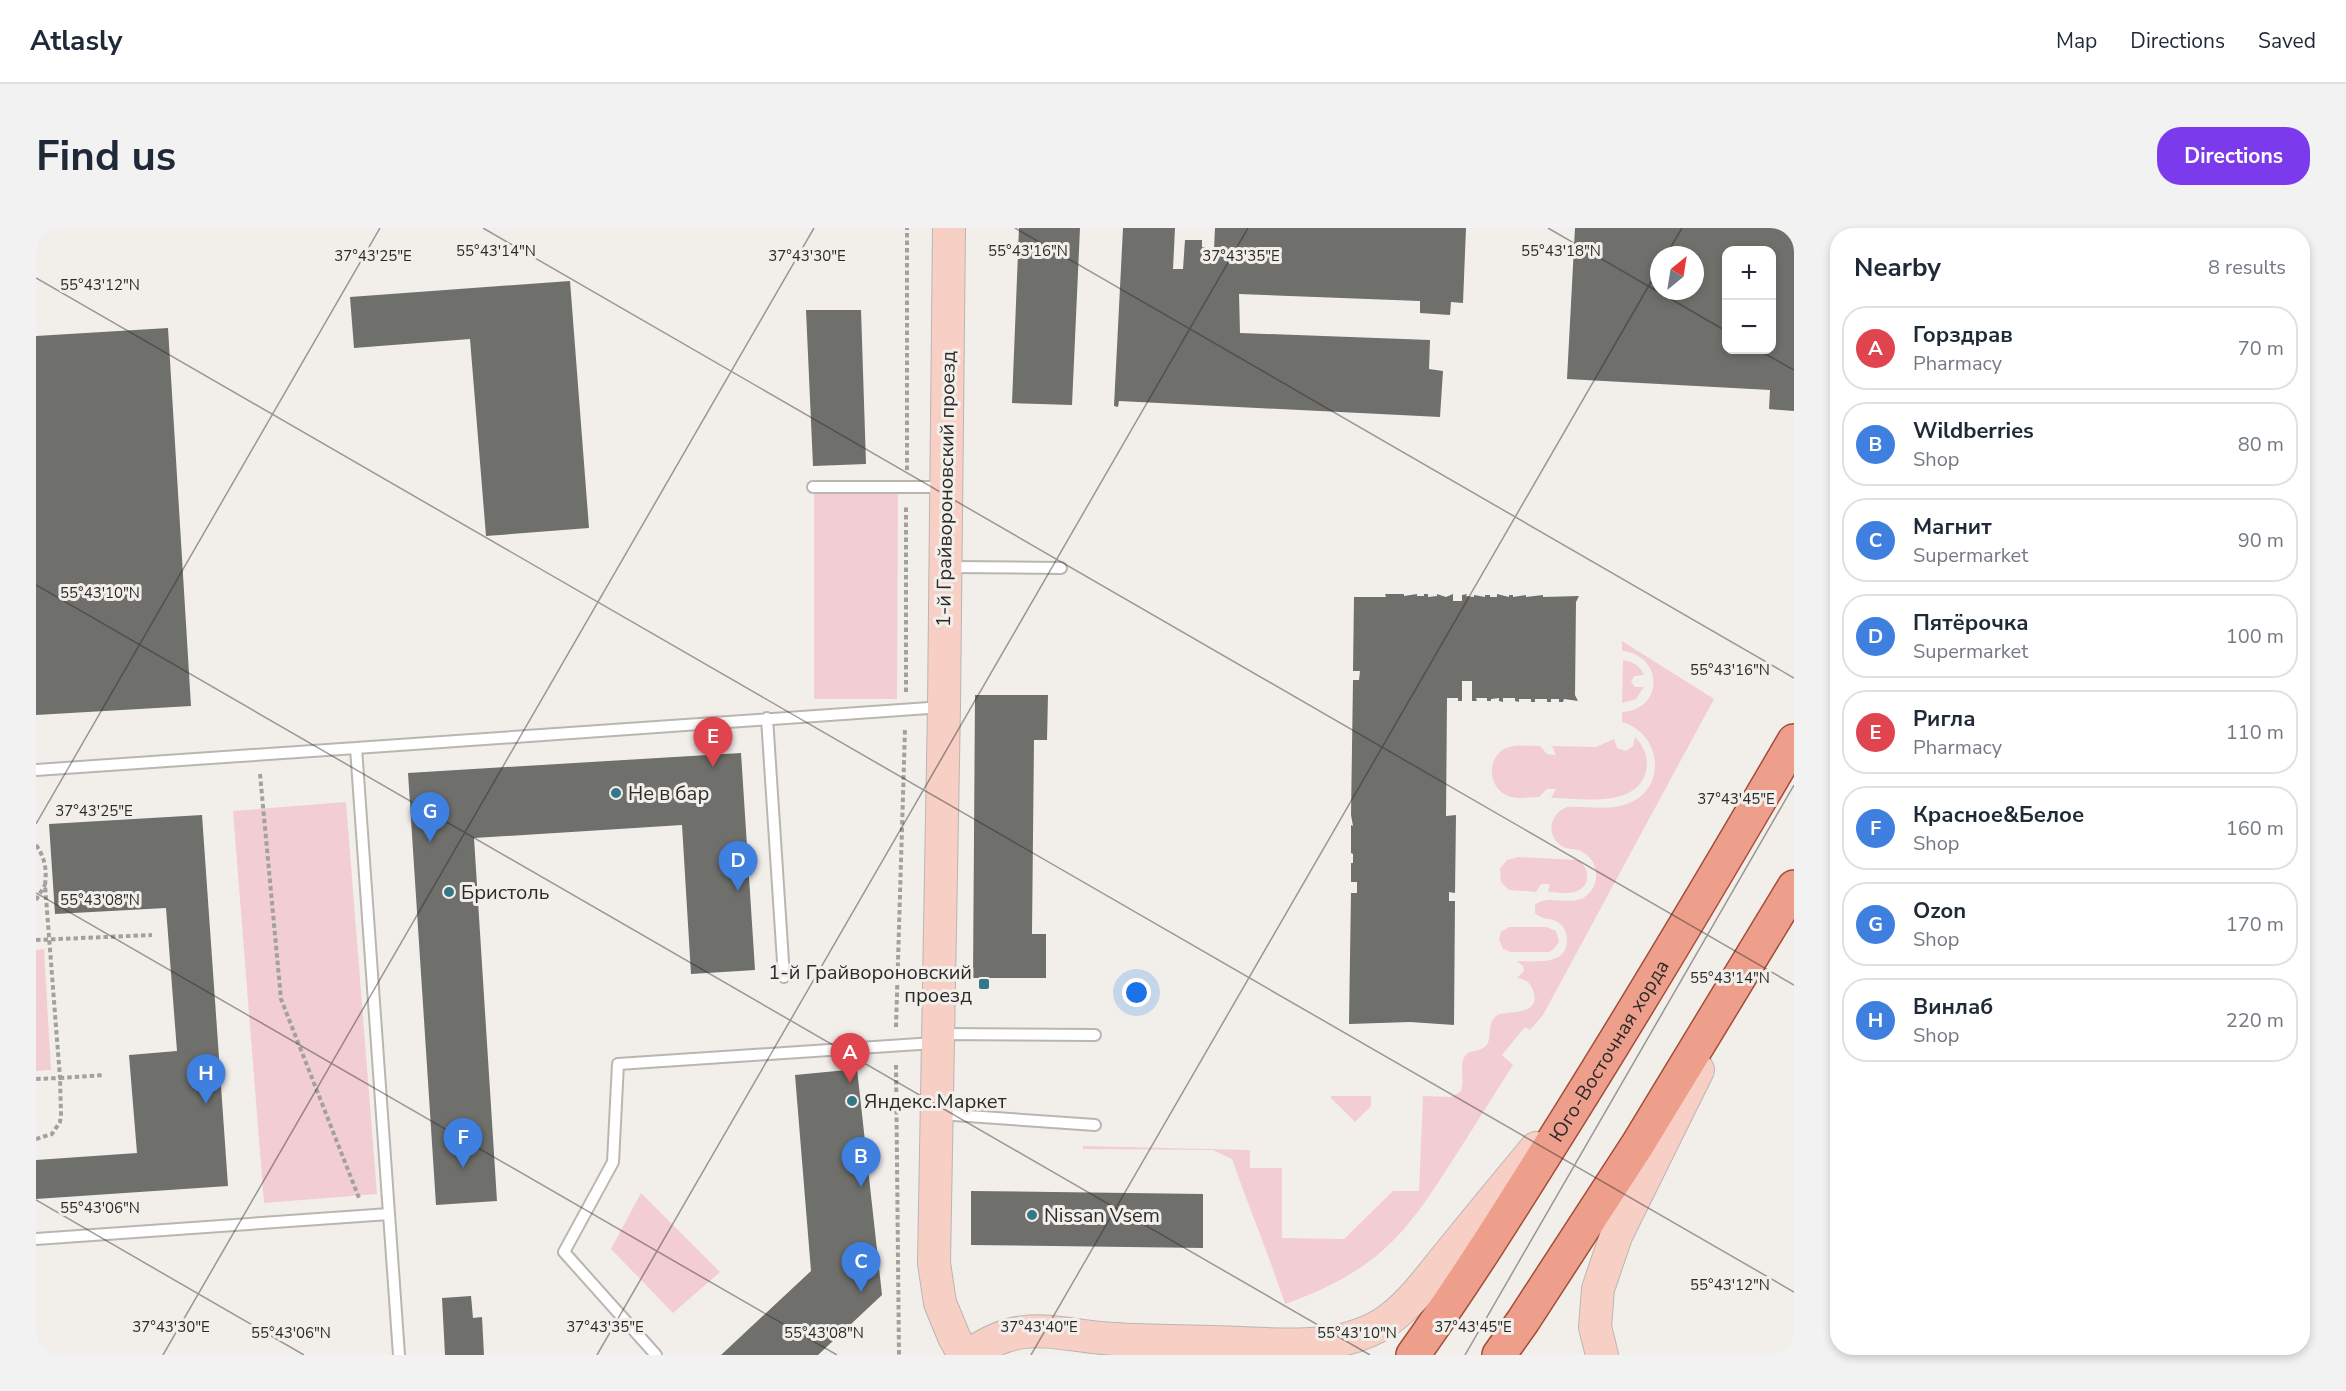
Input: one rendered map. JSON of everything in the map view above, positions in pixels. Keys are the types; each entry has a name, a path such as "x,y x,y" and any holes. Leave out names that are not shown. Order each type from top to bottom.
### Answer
{"main road":[{"name":"1-й Грайвороновский проезд","path":"949,228 944,706 934,1263 940,1303 964,1355"},
{"name":"Юго-Восточная хорда","path":"1413,1355 1464,1284 1590,1082 1701,900 1794,741"},
{"path":"1499,1355 1638,1144 1794,886"},
{"path":"1602,1355 1595,1327 1598,1288 1616,1236 1755,951"},
{"path":"970,1355 982,1346 1021,1330 1113,1339 1318,1344 1354,1337 1384,1323 1419,1291 1590,1082"},
{"path":"1113,1339 1156,1355"}],"lane":[{"path":"813,487 946,488"},
{"path":"945,567 1061,568"},
{"path":"36,771 944,706"},
{"path":"767,718 784,977"},
{"path":"356,748 399,1355"},
{"path":"656,1355 564,1252 613,1162 618,1064 896,1046 937,1038 1095,1035"},
{"path":"935,1113 1095,1125"},
{"path":"36,1239 389,1214"}],"path":[{"path":"899,1355 896,1046 906,709 908,228"},
{"path":"259,769 281,999 366,1216"},
{"path":"36,845 44,858 47,871 45,885 60,1078 60,1122 52,1134 36,1139"},
{"path":"36,900 45,885"},
{"path":"36,940 152,935"},
{"path":"36,1079 104,1075"}],"shaded area":[{"path":"814,494 898,494 897,699 814,699"},
{"path":"1622,641 1714,699 1543,1015 1530,1030 1525,1027 1502,1055 1513,1065 1421,1208 1392,1242 1359,1269 1285,1304 1232,1159 1213,1150 1083,1149 1083,1146 1250,1150 1250,1168 1282,1168 1282,1238 1344,1239 1393,1191 1419,1191 1423,1096 1451,1097 1460,1092 1463,1060 1467,1054 1486,1046 1490,1027 1496,1016 1522,1011 1533,1004 1535,998 1531,986 1526,981 1517,978 1524,971 1523,966 1517,961 1540,961 1555,958 1561,955 1567,941 1562,926 1554,920 1535,913 1535,905 1548,900 1578,900 1585,897 1594,886 1596,874 1593,863 1581,851 1559,844 1552,834 1554,818 1557,813 1567,807 1607,808 1629,803 1650,785 1655,761 1652,748 1635,728 1622,722 1622,712 1636,709 1646,702 1652,693 1654,682 1652,672 1646,662 1636,655 1622,651"},
{"path":"1623,660 1638,666 1644,675 1634,676 1631,682 1635,687 1644,687 1636,699 1622,703"},
{"path":"1635,737 1645,752 1646,771 1641,783 1632,791 1620,796 1606,799 1551,798 1556,789 1547,789 1539,797 1522,798 1506,795 1495,785 1493,764 1495,758 1506,748 1540,746 1547,754 1556,755 1552,746 1596,747 1614,739 1617,748 1626,751 1633,746"},
{"path":"346,802 377,1194 264,1203 233,811"},
{"path":"1518,857 1578,860 1585,867 1587,880 1582,888 1570,893 1548,892 1550,884 1541,884 1536,892 1509,890 1501,882 1500,869 1507,860"},
{"path":"1509,927 1546,927 1556,931 1559,942 1549,952 1511,952 1503,949 1499,939 1501,932"},
{"path":"44,949 51,1070 36,1071 36,950"},
{"path":"1331,1096 1371,1096 1371,1106 1355,1122"},
{"path":"641,1193 720,1272 673,1313 611,1249"}],"building":[{"path":"1019,228 1080,228 1072,405 1012,403"},
{"path":"1123,228 1175,228 1173,269 1183,269 1185,240 1202,240 1202,247 1214,249 1215,228 1466,228 1463,303 1451,302 1450,315 1420,313 1420,301 1239,294 1240,333 1430,340 1429,369 1443,371 1440,417 1119,401 1118,407 1114,406"},
{"path":"1575,228 1794,228 1794,411 1769,409 1770,390 1567,379"},
{"path":"570,281 589,528 486,536 470,339 354,348 350,297"},
{"path":"806,310 861,310 866,464 813,466"},
{"path":"168,328 191,706 36,715 36,336"},
{"path":"1385,594 1424,596 1428,594 1428,597 1437,596 1437,594 1446,597 1453,594 1453,601 1462,601 1462,595 1467,594 1466,596 1474,597 1474,595 1485,597 1485,595 1490,595 1490,597 1497,597 1497,594 1509,597 1509,595 1513,597 1526,595 1526,597 1579,596 1576,602 1575,695 1578,701 1564,699 1563,702 1559,702 1559,699 1551,699 1551,702 1547,702 1547,699 1535,699 1535,702 1531,702 1531,699 1519,699 1519,702 1515,701 1515,698 1503,698 1503,702 1499,701 1499,698 1487,701 1487,698 1476,698 1477,701 1472,701 1472,681 1462,681 1462,701 1458,701 1458,698 1447,698 1446,816 1456,815 1455,893 1449,892 1449,901 1455,901 1454,1025 1410,1022 1349,1024 1351,893 1357,893 1357,882 1351,882 1351,863 1353,863 1351,815 1353,680 1359,680 1360,671 1353,671 1354,597 1386,597"},
{"path":"975,695 1048,695 1047,740 1034,740 1032,934 1046,934 1046,978 973,978"},
{"path":"741,753 755,970 691,974 682,825 474,838 497,1201 436,1205 408,773"},
{"path":"202,815 228,1186 36,1199 36,1160 137,1153 129,1055 177,1051 166,908 55,914 49,824"},
{"path":"857,1069 882,1295 818,1355 721,1355 811,1271 795,1075"},
{"path":"971,1191 1203,1194 1203,1248 971,1245"},
{"path":"471,1296 473,1318 482,1317 484,1355 445,1355 442,1298"}],"place":[{"name":"Ригла","path":"713,767"},
{"name":"Не в бар","path":"616,793"},
{"name":"Ozon","path":"430,842"},
{"name":"Пятёрочка","path":"738,891"},
{"name":"Бристоль","path":"449,892"},
{"name":"1-й Грайвороновский проезд","path":"984,984"},
{"name":"Горздрав","path":"850,1083"},
{"name":"Яндекс.Маркет","path":"852,1101"},
{"name":"Винлаб","path":"206,1104"},
{"name":"Красное&Белое","path":"463,1168"},
{"name":"Wildberries","path":"861,1187"},
{"name":"Nissan Vsem","path":"1032,1215"},
{"name":"Магнит","path":"861,1292"}]}
